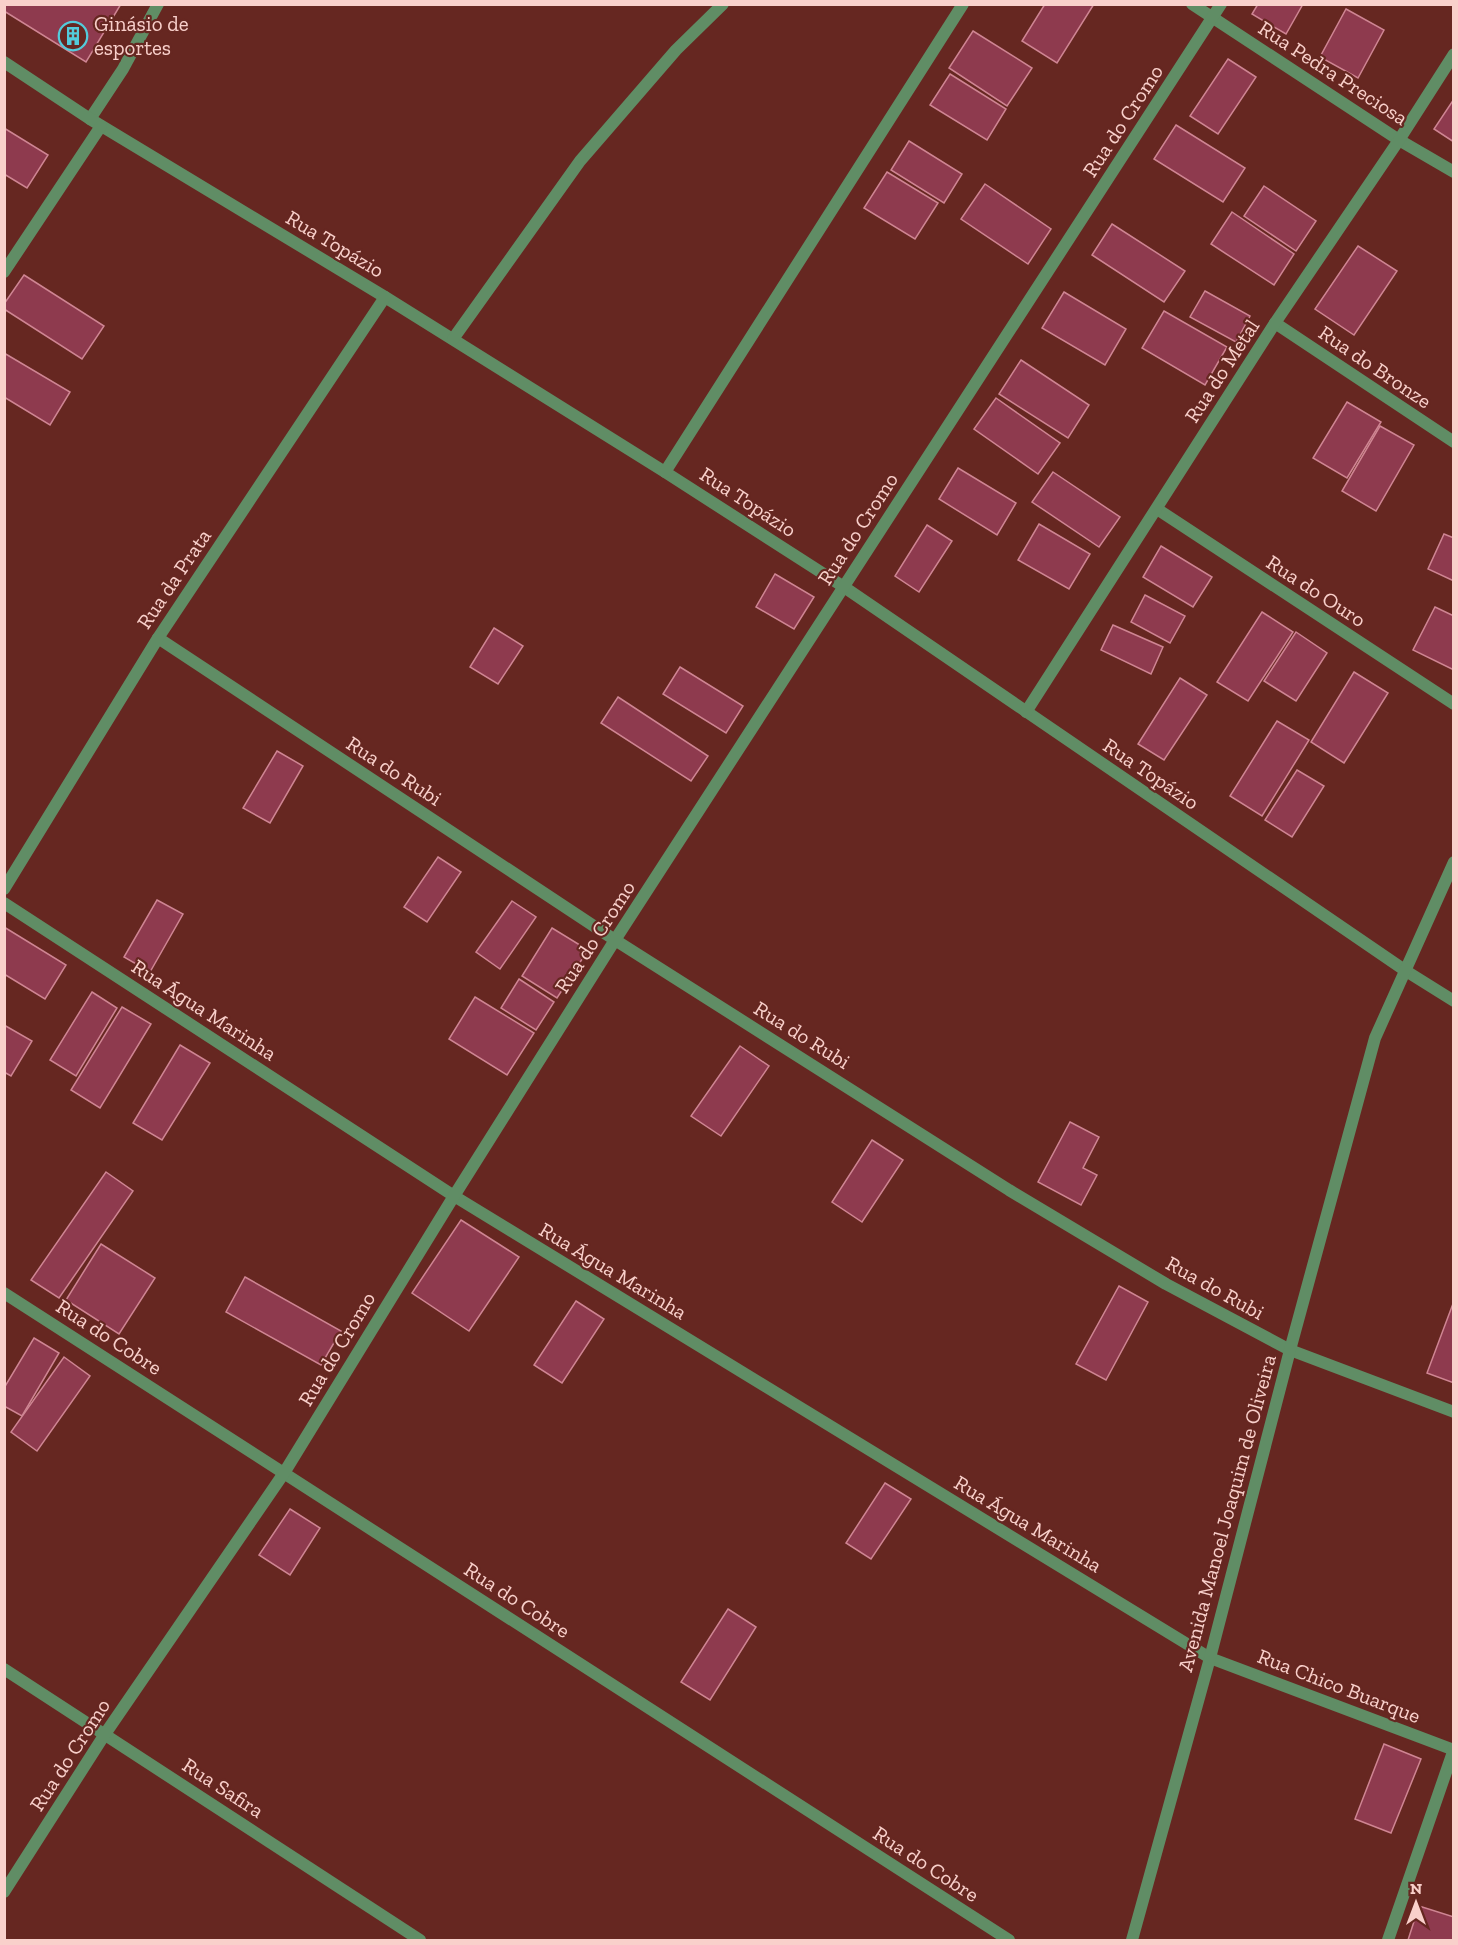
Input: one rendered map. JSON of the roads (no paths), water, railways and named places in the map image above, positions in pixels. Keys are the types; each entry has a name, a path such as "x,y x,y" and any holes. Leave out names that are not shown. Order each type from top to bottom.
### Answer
{"street":[{"path":"90,119 123,69 158,4"},
{"path":"453,339 580,161 676,50 723,4"},
{"path":"665,472 963,4"},
{"name":"Rua Pedra Preciosa","path":"1192,4 1399,140 1454,172"},
{"name":"Rua do Cromo","path":"4,1892 105,1734 284,1473 615,940 1221,4"},
{"name":"Rua do Metal","path":"1026,712 1275,323 1399,140 1454,54"},
{"name":"Rua Topázio","path":"4,62 101,126 386,297 843,587 1406,971 1454,1001"},
{"path":"4,272 101,126"},
{"name":"Rua da Prata","path":"4,888 158,638 386,297"},
{"name":"Rua do Bronze","path":"1275,323 1454,442"},
{"name":"Rua do Ouro","path":"1157,509 1454,704"},
{"name":"Rua do Rubi","path":"158,638 615,940 1009,1190 1166,1284 1290,1350 1454,1412"},
{"name":"Avenida Manoel Joaquim de Oliveira","path":"1132,1941 1375,1038 1454,862"},
{"name":"Rua Água Marinha","path":"4,903 454,1196 1210,1658"},
{"name":"Rua do Cobre","path":"4,1293 1009,1941"},
{"name":"Rua Chico Buarque","path":"1210,1658 1453,1749"},
{"name":"Rua Safira","path":"4,1669 420,1941"},
{"path":"1388,1941 1453,1749"}],"place":[{"name":"Ginásio de esportes","path":"73,36"}]}
